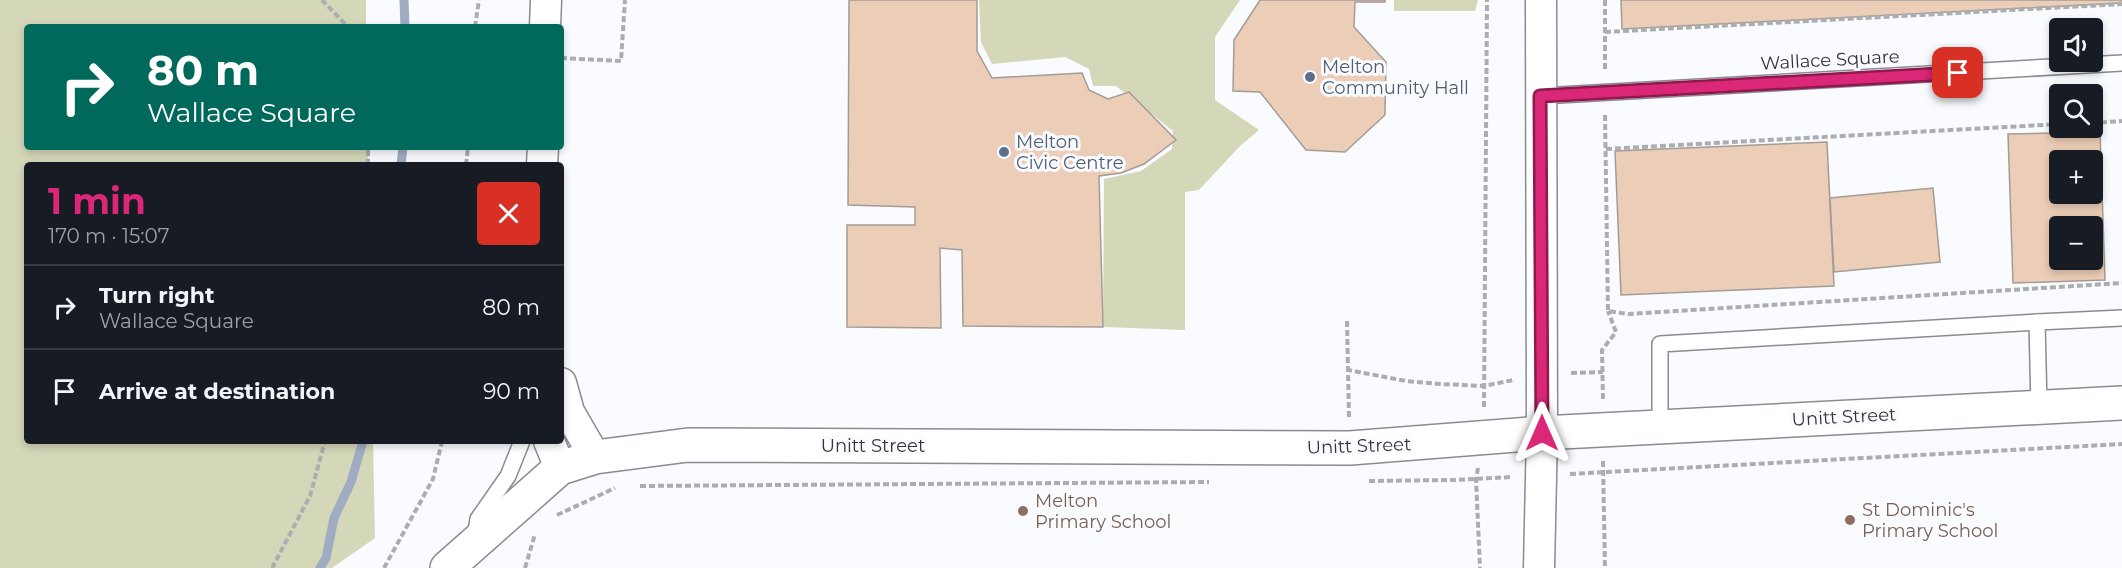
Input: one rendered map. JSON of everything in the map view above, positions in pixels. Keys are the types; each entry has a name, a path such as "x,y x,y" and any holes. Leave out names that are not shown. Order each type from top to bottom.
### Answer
{"street":[{"path":"545,24 546,0"},
{"path":"1539,568 1542,433 1541,0"},
{"path":"564,394 569,412 595,457"},
{"name":"Unitt Street","path":"555,455 595,457 688,445 1350,448 1603,429 2122,403"},
{"path":"447,568 474,544 555,455"}],"lane":[{"name":"Wallace Square","path":"1540,96 2122,63"},
{"path":"1660,426 1660,344 2122,318"},
{"path":"2037,322 2039,407"},
{"path":"474,544 478,519 508,476 521,444"}],"path":[{"path":"322,0 345,24"},
{"path":"475,24 479,0"},
{"path":"564,58 621,61 625,0"},
{"path":"1480,568 1476,479 1484,386 1487,0"},
{"path":"1605,0 1608,311 1616,332 1602,350 1605,568"},
{"path":"1605,32 2122,4"},
{"path":"2103,122 2122,121"},
{"path":"1606,149 2049,125"},
{"path":"1608,311 1628,314 2122,283"},
{"path":"1347,321 1351,481 1541,476 2122,444"},
{"path":"1348,370 1406,381 1484,386"},
{"path":"272,568 310,496 324,444"},
{"path":"384,568 433,479 441,444"},
{"path":"631,486 1219,482"},
{"path":"548,519 619,486"},
{"path":"525,568 538,524"}],"green space":[{"path":"0,0 366,0 366,24 24,24 24,150 368,150 369,162 24,162 24,444 373,444 375,538 332,568 0,568"},
{"path":"979,0 1240,0 1215,37 1215,100 1259,130 1240,146 1199,190 1185,192 1185,330 1103,327 1104,179 1141,171 1172,149 1173,131 1116,86 1093,86 1089,69 1065,57 992,64 981,42"},
{"path":"1394,0 1478,0 1475,11 1394,11"}],"building":[{"name":"Melton Civic Centre","path":"849,0 977,0 977,51 992,78 1082,73 1089,90 1108,99 1129,92 1176,140 1144,164 1121,173 1099,176 1103,327 963,326 962,250 940,248 941,328 847,327 847,225 915,225 915,207 848,205"},
{"name":"Melton Community Hall","path":"1260,0 1385,0 1385,2 1355,2 1354,27 1386,62 1385,115 1345,152 1306,150 1260,92 1233,91 1234,40"},
{"path":"1621,0 2122,0 2122,3 1622,29"},
{"path":"2049,133 2049,138 2100,138 2101,150 2049,150 2049,204 2102,204 2103,216 2049,216 2049,270 2103,270 2103,221 2105,280 2013,283 2008,134"},
{"path":"1827,142 1834,286 1621,295 1615,151"},
{"path":"1933,188 1940,262 1834,272 1830,198"}],"waterway":[{"path":"404,0 405,24"},
{"path":"401,162 403,150"},
{"path":"320,568 326,558 334,518 351,482 362,444"}],"place":[{"name":"Melton Community Hall","path":"1310,77"},
{"name":"Melton Civic Centre","path":"1004,152"},
{"name":"Melton Primary School","path":"1023,511"},
{"name":"St Dominic's Primary School","path":"1850,520"}],"route":[{"path":"1542,433 1540,96 1958,73"}]}
